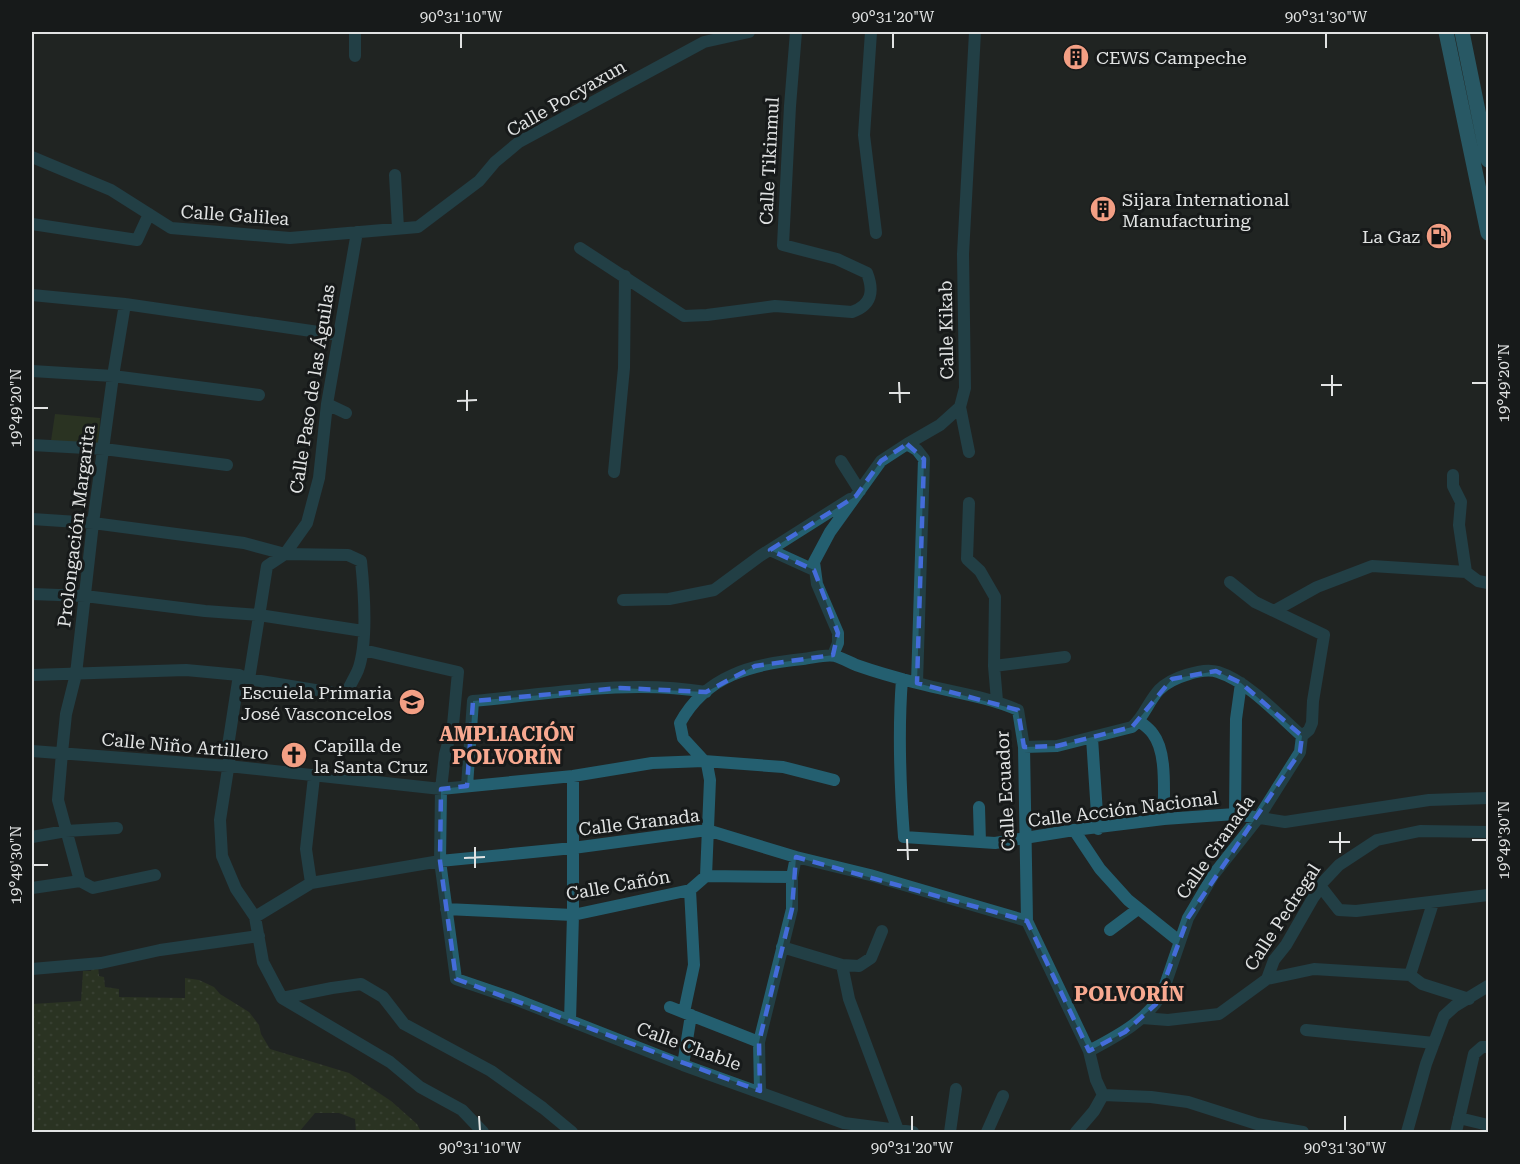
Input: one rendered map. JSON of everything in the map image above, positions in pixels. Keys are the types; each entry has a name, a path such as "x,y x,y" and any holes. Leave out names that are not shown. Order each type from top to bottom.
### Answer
{"main road":[{"path":"1446,32 1488,233"},
{"path":"1462,32 1488,160"}],"street":[{"path":"355,32 355,56"},
{"name":"Calle Pocyaxun","path":"418,227 479,181 495,162 519,142 702,37 749,32"},
{"name":"Calle Tikinmul","path":"625,276 684,316 775,306 852,312 861,309 867,303 872,286 867,273 837,259 783,245 796,32"},
{"path":"871,32 864,135 876,233"},
{"name":"Calle Kikab","path":"960,407 965,388 963,254 975,32"},
{"name":"Calle Galilea","path":"32,157 111,190 171,228 290,238 418,227"},
{"path":"395,175 398,228"},
{"path":"32,224 137,240 149,214"},
{"name":"Calle Paso de las Águilas","path":"282,998 263,962 255,917 236,889 222,856 219,838 220,820 228,766 228,746 259,615 267,566 285,554 307,523 319,478 327,404 357,232"},
{"path":"580,248 625,276 624,368 614,472"},
{"path":"32,295 125,304 339,335"},
{"name":"Prolongación Margarita","path":"80,880 58,800 66,714 76,674 93,523 125,304"},
{"path":"32,371 113,376 259,395"},
{"path":"327,404 346,413"},
{"path":"833,655 838,643 838,633 817,584 814,562 830,532 881,461 940,425 960,407"},
{"path":"960,407 969,452"},
{"path":"907,444 917,450 924,459 917,683"},
{"path":"32,445 104,449 226,465"},
{"path":"841,461 858,493"},
{"path":"1453,475 1453,486 1461,502 1459,525 1466,572"},
{"path":"319,478 332,482"},
{"path":"623,600 669,599 714,590 770,550 858,493"},
{"path":"792,877 706,876 710,780 707,764 683,738 680,723 687,710 706,692 736,672 755,666 833,655 856,665 902,679 998,701 994,666 994,597 980,571 967,559 969,503"},
{"path":"32,519 93,523 244,543 285,554 348,555 361,561 363,585 363,650 358,670 345,695 186,669 32,675"},
{"path":"770,550 814,570"},
{"path":"1274,611 1317,587 1372,566 1466,572 1478,581 1488,583"},
{"name":"Calle Granada","path":"1089,1051 1125,1032 1156,1004 1162,994 1188,918 1214,874 1259,817 1300,752 1302,736 1309,730 1312,723 1313,701 1324,635 1256,602 1230,582"},
{"path":"32,594 85,596 205,611 259,615 363,631"},
{"path":"363,650 458,672 453,725 445,754 441,789 440,861 446,909"},
{"path":"994,666 1065,657"},
{"path":"1024,747 1057,746 1132,727 1139,721 1146,707 1159,691 1172,680 1195,672 1216,671 1241,683 1302,736"},
{"name":"Calle Acción Nacional","path":"902,679 900,701 904,837 995,843 1164,819 1235,814 1285,822 1429,800 1488,798"},
{"path":"1235,814 1236,719 1241,683"},
{"path":"467,786 473,701 620,688 674,687 706,692"},
{"name":"Calle Ecuador","path":"998,701 1018,710 1024,747 1027,921 1089,1051 1096,1080 1103,1095"},
{"path":"1139,721 1154,734 1159,746 1163,765 1164,819"},
{"path":"1092,738 1098,829"},
{"name":"Calle Niño Artillero","path":"32,750 228,766 441,789 573,776 652,763 704,761 783,766 834,780"},
{"path":"570,1021 573,776"},
{"path":"311,883 306,849 314,777"},
{"path":"979,807 980,842"},
{"path":"32,837 66,831 117,828"},
{"name":"Calle Granada","path":"255,917 311,883 440,861 573,848 707,830 1027,921"},
{"path":"1074,830 1100,869 1138,909 1179,941"},
{"name":"Calle Pedregal","path":"1142,1018 1168,1020 1219,1014 1267,979 1274,960 1286,945 1323,882 1339,865 1377,840 1420,831 1488,832"},
{"path":"760,1091 759,1042 792,909 792,877 796,857"},
{"path":"32,888 80,880 93,888 155,875"},
{"name":"Calle Cañón","path":"446,909 573,915 690,890 706,876"},
{"path":"1322,887 1339,910 1356,911 1488,895"},
{"path":"683,1065 694,965 690,890"},
{"path":"1410,975 1433,903"},
{"name":"Calle Chable","path":"446,909 456,979 844,1123 913,1132"},
{"path":"1110,930 1138,909"},
{"path":"782,947 842,965 859,966 871,958 882,931"},
{"path":"32,969 101,963 160,950 259,936"},
{"path":"842,965 849,999 898,1130"},
{"path":"1267,979 1314,969 1410,975 1422,984 1468,999"},
{"path":"282,998 332,987 361,984 383,998 404,1024 491,1071 572,1132"},
{"path":"1407,1132 1426,1064 1444,1016 1455,1006 1488,986"},
{"path":"282,998 390,1062 420,1087 462,1110 483,1132"},
{"path":"670,1007 759,1042"},
{"path":"1306,1030 1434,1043"},
{"path":"1456,1132 1474,1054 1482,1047 1488,1047"},
{"path":"1474,1054 1488,1058"},
{"path":"950,1132 956,1089"},
{"path":"1076,1132 1094,1111 1103,1095 1151,1097 1188,1102 1257,1124 1300,1132"},
{"path":"987,1132 1003,1096"},
{"path":"1459,1118 1488,1125"}],"highlighted area":[{"path":"907,444 924,459 917,683 1018,710 1024,747 1057,746 1132,727 1172,679 1216,671 1241,683 1302,736 1300,752 1188,918 1156,1004 1125,1032 1089,1051 1027,921 796,857 792,909 759,1042 760,1091 456,979 440,861 441,789 467,786 473,701 620,688 706,692 755,666 833,655 838,633 814,570 770,550 856,496 881,461"}],"green space":[{"path":"55,414 100,418 99,444 51,441"},
{"path":"98,965 99,976 104,977 105,987 119,989 119,997 185,998 185,978 199,980 214,987 220,994 249,1012 259,1025 261,1034 270,1049 349,1073 391,1101 417,1124 421,1132 356,1132 355,1119 339,1113 315,1113 299,1132 32,1132 32,1004 81,1001 83,971 91,971 91,968"}],"place":[{"name":"CEWS Campeche","path":"1076,57"},
{"name":"Sijara International Manufacturing","path":"1103,209"},
{"name":"La Gaz","path":"1439,236"},
{"name":"Escuiela Primaria José Vasconcelos","path":"412,702"},
{"name":"Capilla de la Santa Cruz","path":"294,755"}],"district":[{"name":"AMPLIACIÓN POLVORÍN","path":"507,746"},
{"name":"POLVORÍN","path":"1129,994"}]}
